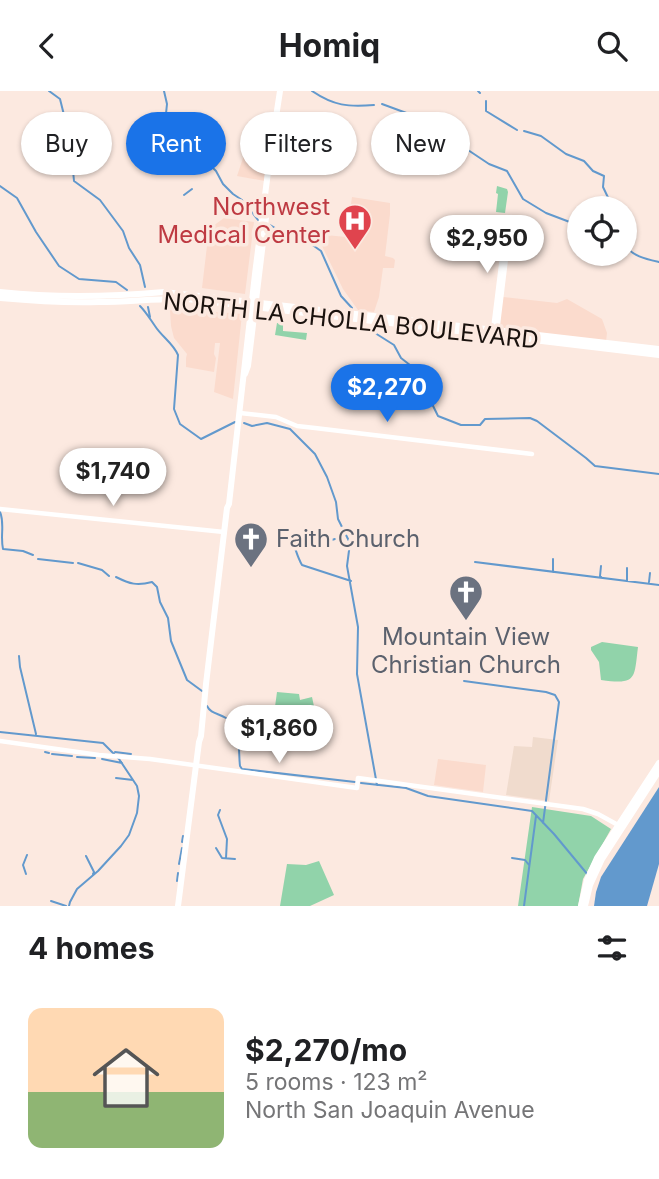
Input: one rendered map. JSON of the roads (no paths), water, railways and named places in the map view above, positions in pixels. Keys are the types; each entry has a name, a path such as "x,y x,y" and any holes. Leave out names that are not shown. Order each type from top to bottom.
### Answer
{"main road":[{"path":"277,112 280,91"},
{"path":"254,304 268,175"},
{"path":"178,906 210,680 208,675 224,532 272,175"},
{"path":"262,218 263,244"},
{"name":"NORTH LA CHOLLA BOULEVARD","path":"0,292 44,296 164,292 659,355"},
{"name":"NORTH LA CHOLLA BOULEVARD","path":"0,298 99,302 165,298 254,304"},
{"name":"NORTH LA CHOLLA BOULEVARD","path":"495,333 659,349"},
{"path":"218,596 225,560 231,508 229,504"},
{"path":"620,826 659,763"},
{"path":"583,906 600,852 659,771"}],"street":[{"path":"495,333 509,217"},
{"path":"240,413 276,417 292,424 315,428 532,454"},
{"path":"0,509 224,532"},
{"path":"0,741 357,788 358,778 583,809 620,826"}],"water":[{"path":"659,787 659,864 647,906 594,906 601,877"}],"waterway":[{"path":"49,91 60,99 70,139 74,181 100,200 123,231 129,248 140,265 145,287"},
{"path":"164,91 167,104 165,123 173,143 188,156 211,166 223,184 242,200 258,220"},
{"path":"312,91 327,100 342,104 374,105"},
{"path":"486,101 486,111 517,130"},
{"path":"382,104 439,125 459,144 489,164 507,171 523,199 546,213 567,221"},
{"path":"524,131 541,136 604,176 603,187 607,196"},
{"path":"0,186 17,198 59,266 79,279 116,282 127,290"},
{"path":"184,195 192,189"},
{"path":"270,225 287,235 304,239 321,251 341,296 352,308"},
{"path":"637,255 659,262"},
{"path":"140,306 178,355 174,409 180,424 201,439 235,422"},
{"path":"148,307 150,317"},
{"path":"370,327 394,345 401,358 415,369 438,416 461,425 480,425 485,419 530,418 595,466 659,474"},
{"path":"391,401 399,393"},
{"path":"244,423 252,426 267,423 290,429 315,454 327,477 336,502 338,519 350,543 347,566 358,627 357,674 377,785"},
{"path":"0,512 3,549 33,555"},
{"path":"283,530 293,542 302,565 351,581"},
{"path":"321,534 325,542 335,539"},
{"path":"38,559 73,563"},
{"path":"553,559 553,572"},
{"path":"475,562 659,585"},
{"path":"78,563 102,570 109,576"},
{"path":"601,566 602,578"},
{"path":"627,568 627,581"},
{"path":"649,582 650,573"},
{"path":"116,577 134,584 152,582 157,587 160,602 168,618 171,641 187,680 202,691"},
{"path":"19,656 36,734"},
{"path":"464,681 546,692 555,695 559,702 543,823"},
{"path":"207,706 235,727 242,769 355,782"},
{"path":"0,732 103,743 119,759 137,786 137,813 129,835 98,871 77,889 69,906"},
{"path":"45,752 49,753"},
{"path":"115,752 131,754"},
{"path":"52,754 72,756"},
{"path":"77,757 95,758"},
{"path":"102,759 122,763"},
{"path":"116,778 133,780"},
{"path":"361,783 406,788 428,796 532,811 588,875"},
{"path":"220,810 218,815 227,839 226,858"},
{"path":"524,906 536,816"},
{"path":"182,842 183,836"},
{"path":"179,864 182,848"},
{"path":"216,848 222,858 235,859"},
{"path":"26,874 23,865 27,855"},
{"path":"86,856 93,874"},
{"path":"512,858 525,860 529,865"},
{"path":"177,881 178,873"},
{"path":"51,901 66,906"}],"place":[{"name":"Northwest Medical Center","path":"355,251"},
{"name":"Faith Church","path":"251,569"},
{"name":"Mountain View Christian Church","path":"466,622"}]}
